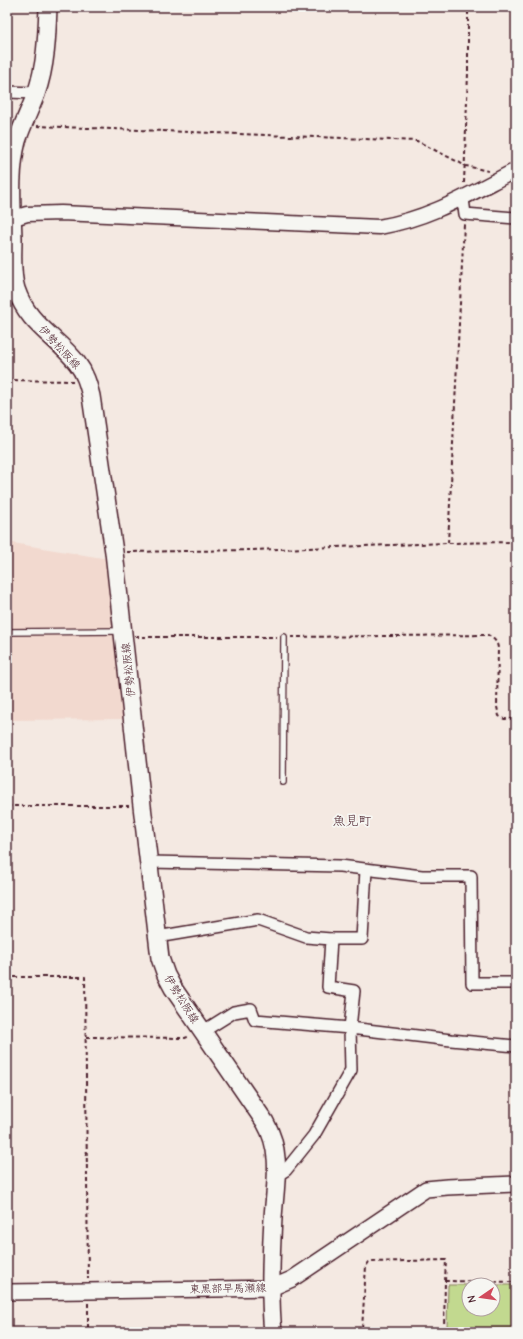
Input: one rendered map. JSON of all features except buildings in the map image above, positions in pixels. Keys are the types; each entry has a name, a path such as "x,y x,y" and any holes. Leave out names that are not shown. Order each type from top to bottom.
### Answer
{"main road":[{"name":"伊勢松阪線","path":"48,7 47,44 36,93 17,142 13,165 10,219 16,287 22,304 29,315 77,363 85,376 94,412 124,634 160,958 166,975 202,1032 271,1132 276,1155 273,1217 273,1332"},
{"name":"東黒部早馬瀬線","path":"7,1292 88,1292 272,1288 298,1275 426,1189 516,1184"}],"street":[{"path":"7,92 36,93"},
{"path":"10,219 27,214 61,213 379,227 414,220 462,199 511,173"},
{"path":"462,199 465,214 516,218"},
{"path":"149,862 340,866 422,876 471,876 472,983 516,984"},
{"path":"157,937 258,920 306,937 362,939 366,870"},
{"path":"276,1176 286,1170 314,1135 351,1070 350,1028 354,991 328,987 331,939"},
{"path":"202,1032 234,1012 251,1009 255,1020 350,1028 516,1046"}],"lane":[{"path":"7,632 124,634"},
{"path":"283,782 284,637"}],"path":[{"path":"462,199 466,166 468,7"},
{"path":"24,123 36,126 416,141 466,166 498,174 511,173"},
{"path":"448,543 465,214"},
{"path":"7,380 77,381 85,376"},
{"path":"114,552 251,550 516,542"},
{"path":"124,634 284,637 488,635 495,639 498,648 497,707 499,716 504,719 516,719"},
{"path":"7,806 142,806"},
{"path":"7,977 85,977 88,1332"},
{"path":"86,1037 185,1038 202,1032"},
{"path":"444,1329 446,1260 369,1262 366,1266 362,1329 366,1331 406,1332 444,1329 501,1332"},
{"path":"446,1282 516,1282"}],"shaded area":[{"path":"7,542 108,559 126,719 7,720"}],"green space":[{"path":"448,1285 461,1285 461,1317 501,1317 501,1285 516,1285 516,1329 447,1328"}],"district":[{"name":"魚見町","path":"352,820"}]}
